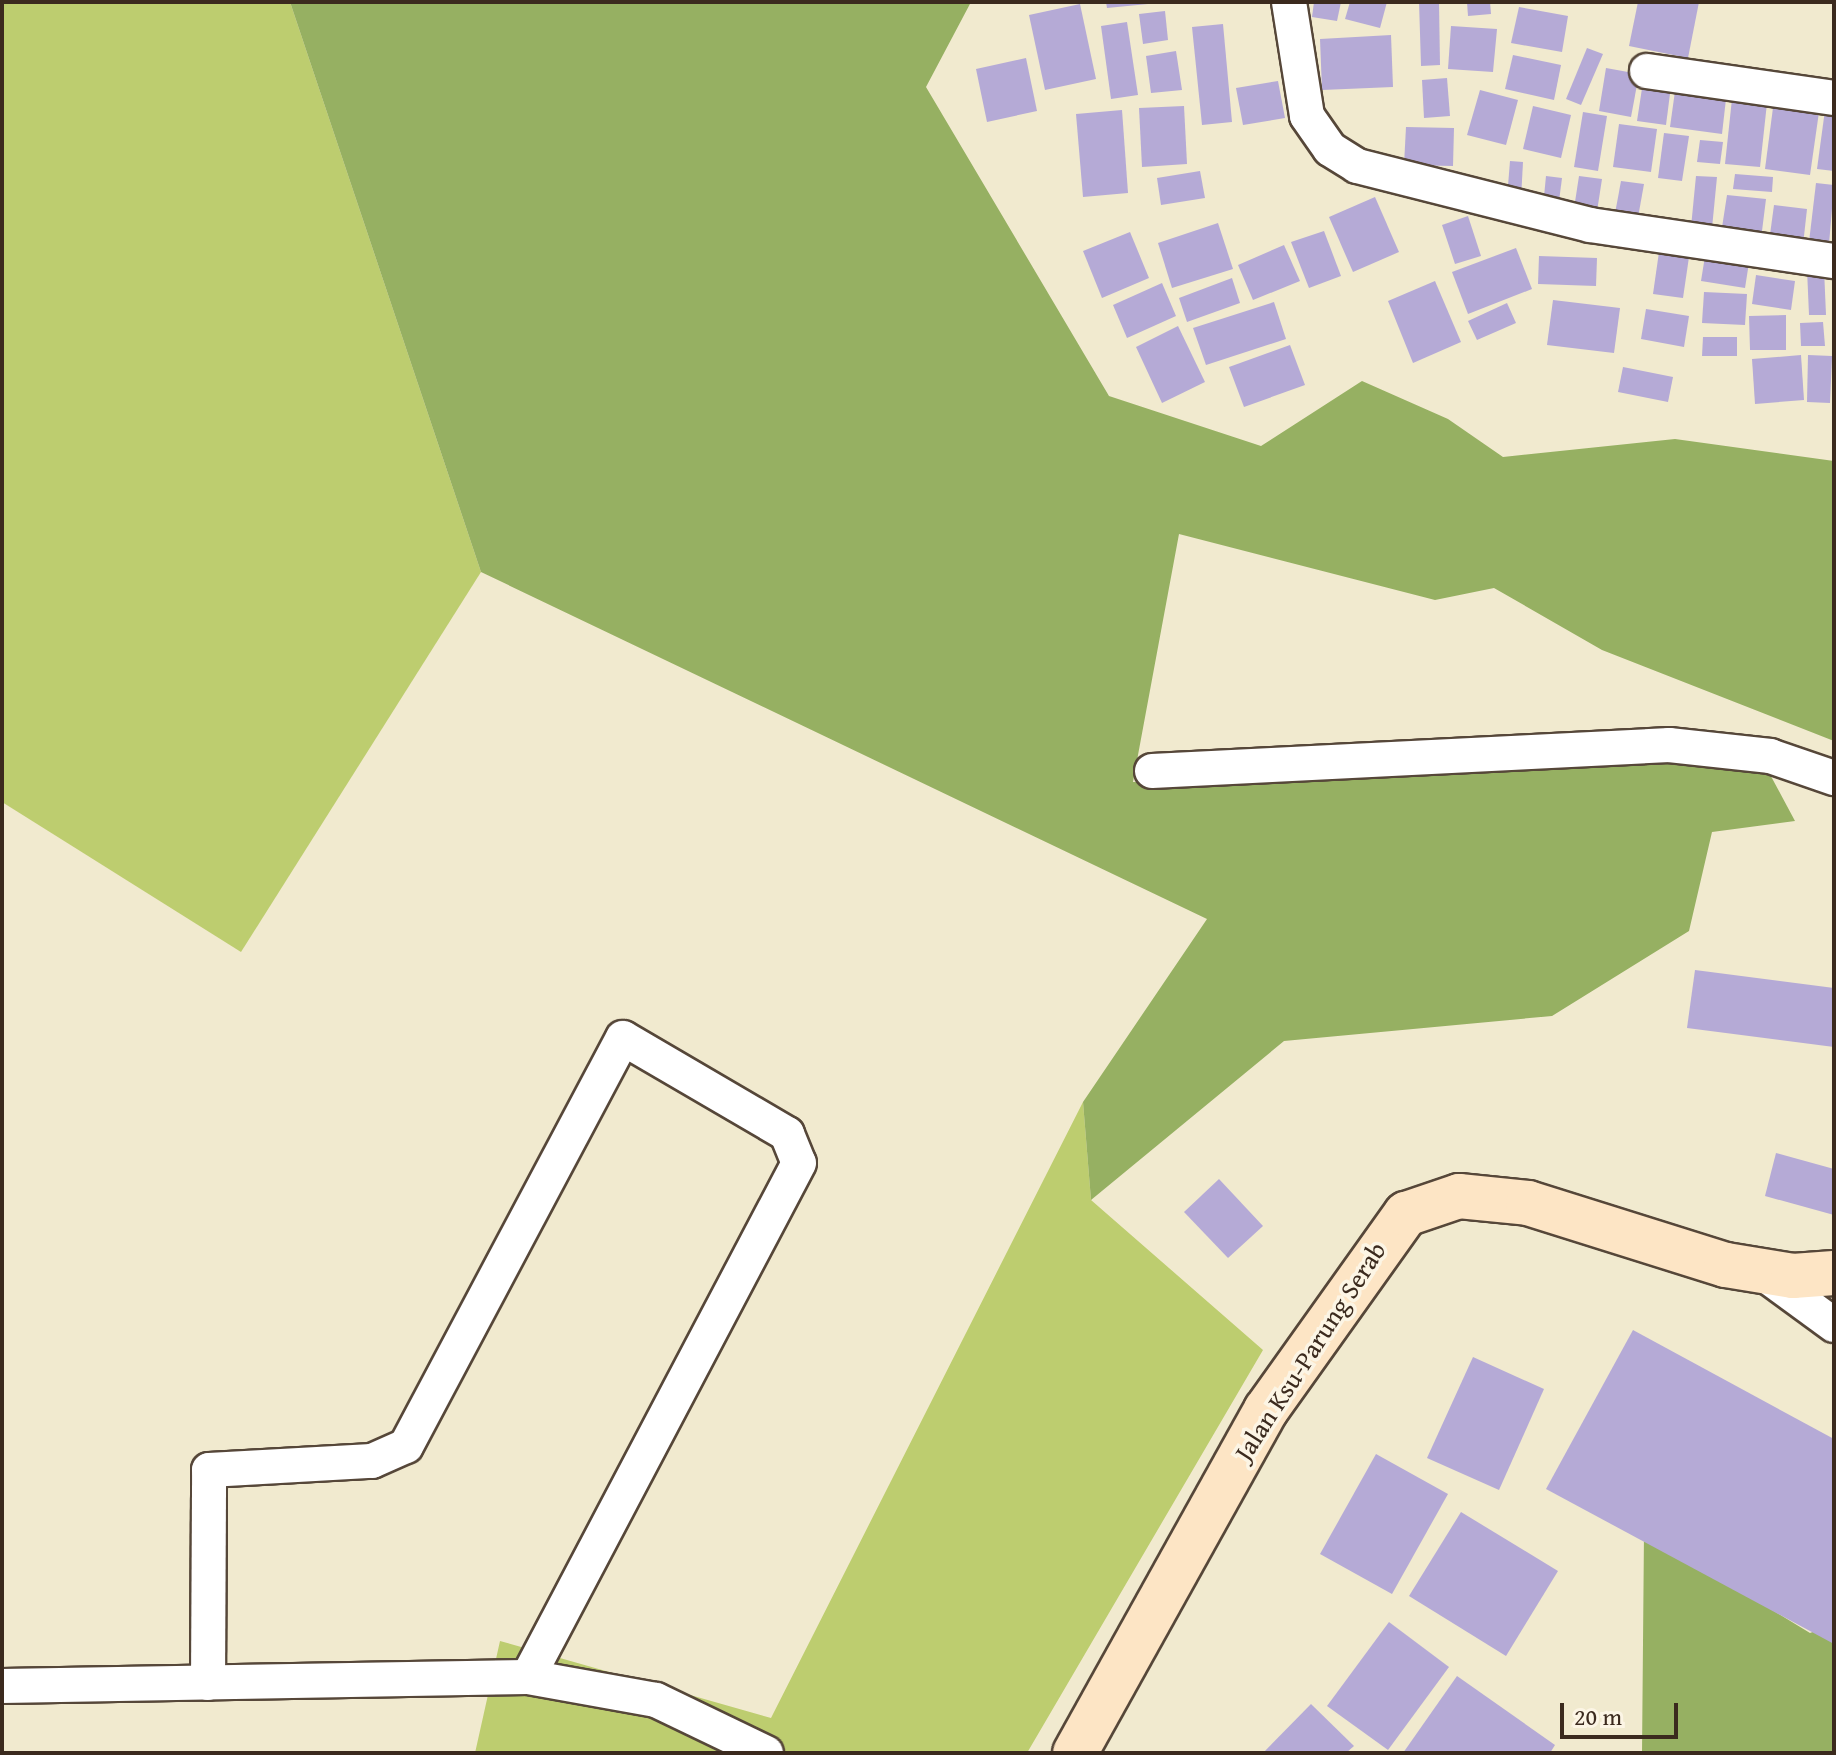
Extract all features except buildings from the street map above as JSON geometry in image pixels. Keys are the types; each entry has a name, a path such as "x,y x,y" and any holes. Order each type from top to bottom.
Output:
{"street":[{"path":"1289,2 1307,116 1330,149 1357,166 1590,225 1834,261"},
{"path":"1647,71 1834,98"},
{"path":"1152,771 1669,745 1770,756 1834,778"},
{"path":"208,1683 209,1470 372,1461 406,1446 623,1038 787,1134 799,1163 528,1677"},
{"name":"Jalan Ksu-Parung Serab","path":"1075,1753 1266,1410 1331,1310 1396,1221 1459,1196 1528,1203 1763,1273 1834,1273"},
{"path":"1763,1273 1834,1325"},
{"path":"2,1686 528,1677 656,1700 766,1753"}],"green space":[{"path":"2,2 290,2 481,572 241,952 2,802"},
{"path":"290,2 971,2 926,87 1109,396 1261,446 1362,381 1448,419 1503,457 1675,439 1834,461 1834,741 1602,650 1494,588 1435,600 1179,534 1133,782 1441,774 1658,757 1766,767 1795,821 1712,832 1689,931 1552,1016 1284,1041 1091,1200 1083,1102 1207,919 481,572"},
{"path":"1083,1102 1091,1200 1263,1350 1027,1753 475,1753 500,1641 771,1718"},
{"path":"1644,1532 1810,1633 1834,1624 1834,1753 1642,1753"}]}
